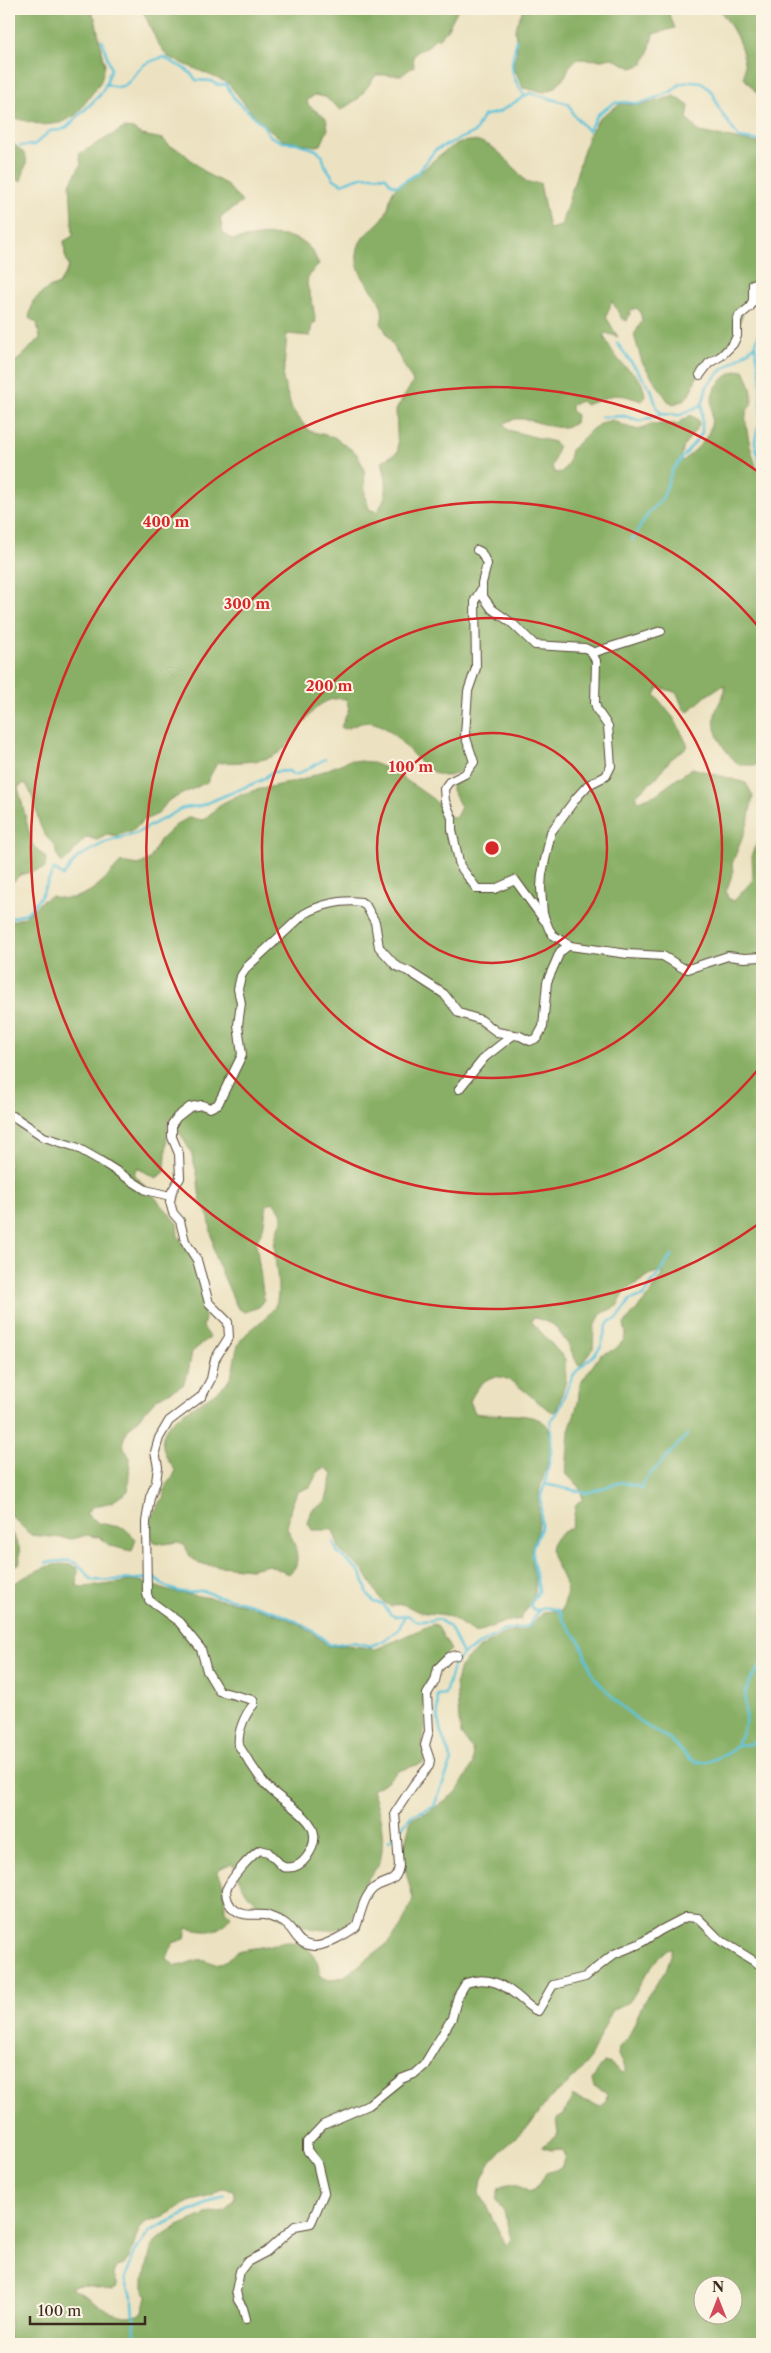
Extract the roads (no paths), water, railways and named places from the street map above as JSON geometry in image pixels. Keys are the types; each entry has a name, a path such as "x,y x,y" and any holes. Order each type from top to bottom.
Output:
{"street":[{"path":"700,375 709,363 721,356 733,344 737,336 739,316 750,307 753,300 753,284 762,282"},
{"path":"477,550 482,552 487,564 482,595 492,609 513,624 535,645 574,646 585,648 592,653 597,667 595,702 597,710 608,726 611,766 606,776 588,785 551,832 542,874 542,904 545,921"},
{"path":"482,587 475,600 476,668 468,690 464,735 474,762 465,774 449,782 444,789 445,801 452,818 452,830 460,866 477,889 495,889 515,880 553,935 569,946 628,954 663,956 688,969 728,956 744,958 762,957"},
{"path":"592,653 661,631"},
{"path":"458,1655 449,1657 438,1668 435,1680 428,1694 429,1731 426,1745 430,1760 429,1766 395,1813 399,1858 398,1875 375,1888 365,1899 356,1927 336,1937 328,1944 316,1946 304,1944 297,1939 288,1925 266,1915 245,1915 235,1911 230,1906 226,1890 230,1882 254,1854 260,1850 268,1852 283,1867 296,1867 305,1859 314,1840 311,1823 265,1784 239,1746 238,1739 241,1728 249,1709 254,1704 253,1700 219,1691 207,1671 201,1649 179,1622 149,1600 147,1594 146,1522 150,1498 156,1482 158,1467 155,1452 159,1438 169,1421 202,1396 212,1379 215,1359 229,1337 228,1322 209,1303 203,1289 197,1260 182,1236 180,1221 171,1208 170,1196 180,1178 180,1154 171,1131 172,1124 177,1117 190,1107 202,1105 210,1108 218,1104 240,1061 242,1049 238,1025 241,1003 238,989 241,976 254,960 312,909 331,904 360,902 375,922 379,946 388,960 444,994 459,1013 480,1020 498,1032 530,1041 540,1035 543,1027 547,982 560,952 569,946"},
{"path":"458,1089 485,1057 513,1035"},
{"path":"13,1116 44,1137 76,1147 146,1190 170,1196"},
{"path":"246,2319 236,2291 240,2271 247,2262 266,2252 295,2226 310,2223 324,2193 318,2163 307,2150 307,2142 323,2125 369,2105 424,2065 452,2018 458,1996 466,1983 476,1980 498,1983 529,2007 538,2011 553,1985 585,1977 614,1954 639,1944 660,1930 686,1917 698,1918 720,1940 762,1966"}],"waterway":[{"path":"102,40 111,69 106,84"},
{"path":"516,40 512,69 516,82 525,96"},
{"path":"20,146 34,145 50,131 61,130 67,127 100,95 106,84 114,86 125,85 145,64 164,57 185,69 196,80 211,81 218,85 226,84 234,98 263,125 270,136 282,142 297,143 316,150 322,155 325,165 334,179 342,184 358,178 374,176 386,177 391,184 397,186 419,172 435,150 475,132 483,116 499,112 530,93 569,104 573,114 588,131 598,114 614,103 639,104 671,92 680,84 692,81 701,82 713,93 719,109 739,138 762,141"},
{"path":"762,325 755,346 761,377 760,419 755,441 762,476"},
{"path":"617,343 651,389 657,408 662,414 680,415 702,405"},
{"path":"632,540 648,514 663,497 672,471 702,433 702,405 707,386 721,371 755,346"},
{"path":"601,417 624,416 640,421 662,414"},
{"path":"9,919 27,913 41,896 54,869 63,876 78,857 106,842 137,833 183,808 200,806 262,780 272,772 289,771 293,775 298,774 325,759"},
{"path":"540,1610 534,1610 530,1605 539,1591 532,1556 533,1546 541,1528 541,1495 551,1452 551,1420 556,1415 572,1378 601,1346 605,1330 610,1321 617,1319 630,1300 643,1296 672,1255"},
{"path":"545,1484 586,1493 622,1482 642,1488 642,1483 688,1434"},
{"path":"333,1542 338,1553 361,1573 368,1594 374,1602 383,1604 390,1614 396,1617 405,1616"},
{"path":"46,1563 74,1562 92,1580 154,1578 178,1592 203,1591 248,1603 277,1613 305,1626 330,1645 353,1642 370,1646 383,1641 398,1630 405,1616 408,1615 418,1621 438,1619 450,1627 463,1654"},
{"path":"399,1831 411,1816 434,1806 452,1761 440,1729 438,1695 445,1694 454,1664 463,1654 503,1631 529,1626 537,1612 544,1608 559,1611 563,1620 579,1640 594,1677 615,1700 640,1722 669,1739 690,1759 698,1762 710,1761 727,1754 738,1745 752,1744 758,1735 762,1736"},
{"path":"738,1745 737,1741 744,1728 747,1688 751,1679 762,1665"},
{"path":"389,1841 395,1835"},
{"path":"136,2344 133,2303 125,2279 135,2252 150,2231 225,2195"}]}
